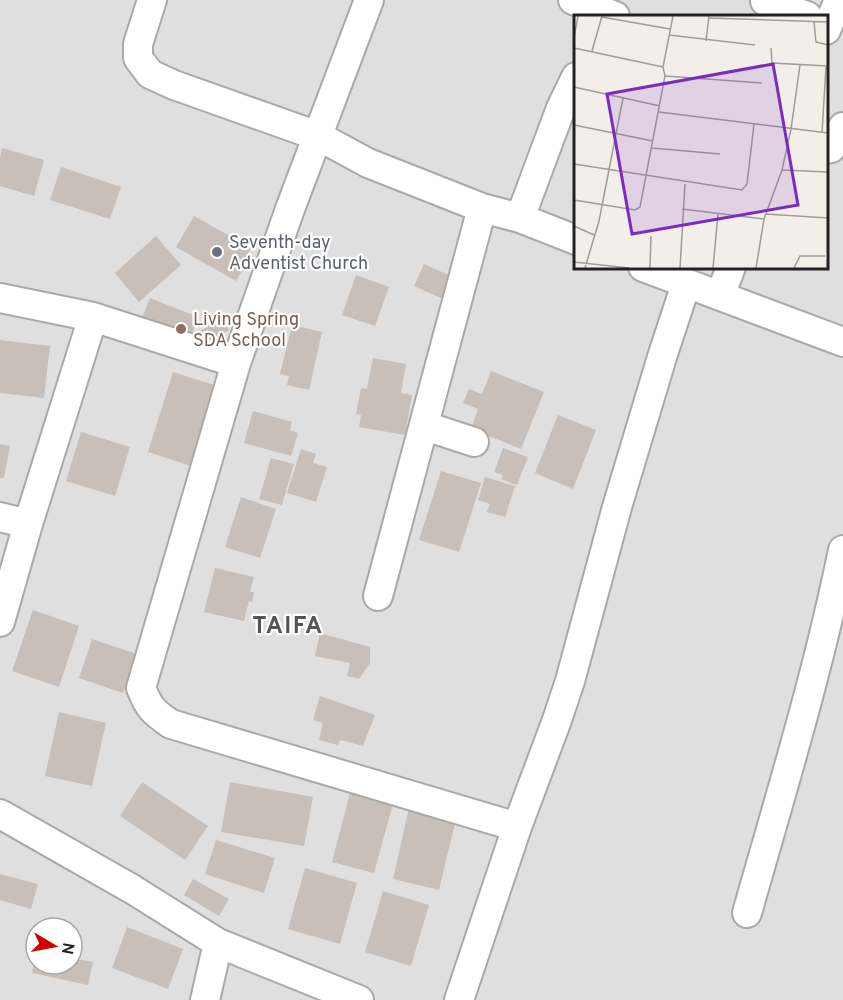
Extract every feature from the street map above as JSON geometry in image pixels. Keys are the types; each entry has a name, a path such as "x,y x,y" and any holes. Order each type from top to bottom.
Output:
{"street":[{"path":"152,0 138,44 138,58 150,74 318,136 368,163 482,208 520,218 574,239"},
{"path":"369,0 290,209 236,363 141,688 149,706 171,724 517,827"},
{"path":"573,0 609,11"},
{"path":"765,1 812,15"},
{"path":"520,218 561,108 574,81"},
{"path":"828,149 831,148 843,127"},
{"path":"378,596 482,208"},
{"path":"646,268 843,342"},
{"path":"720,296 731,268"},
{"path":"459,1000 517,827 570,681 617,507 686,284"},
{"path":"0,298 93,317 236,363"},
{"path":"0,622 28,524 93,317"},
{"path":"424,426 474,442"},
{"path":"0,517 28,524"},
{"path":"747,913 833,642 843,550"},
{"path":"0,814 132,890 218,943 359,1000"},
{"path":"205,1000 218,943"}],"shaded area":[{"path":"0,0 843,0 843,1000 0,1000"}],"building":[{"path":"2,148 44,160 34,196 0,186"},
{"path":"61,167 121,187 110,219 50,200"},
{"name":"Seventh-day Adventist Church","path":"194,216 251,248 247,255 250,257 236,281 176,247"},
{"path":"156,236 181,265 139,302 115,273"},
{"path":"424,264 453,277 443,299 414,286"},
{"path":"356,275 389,287 375,326 342,315"},
{"path":"150,298 198,317 189,342 140,323"},
{"path":"221,318 229,330 202,347 194,335"},
{"path":"292,325 322,332 309,390 287,385 289,376 280,374"},
{"path":"0,340 50,346 44,398 0,393"},
{"path":"373,358 406,364 401,393 412,395 405,435 359,427 361,415 356,414 361,388 367,389"},
{"path":"491,371 544,392 521,449 471,429 478,409 463,403 469,389 482,394"},
{"path":"173,372 217,386 191,466 148,452"},
{"path":"253,411 292,422 290,430 298,433 291,456 244,443"},
{"path":"558,415 596,430 573,489 535,473"},
{"path":"81,432 130,447 115,496 66,481"},
{"path":"0,444 10,446 4,478 0,478"},
{"path":"503,448 528,457 517,485 501,479 503,475 494,472"},
{"path":"301,449 316,454 313,463 327,467 316,502 287,493"},
{"path":"271,458 294,464 282,505 259,499"},
{"path":"441,471 481,483 459,552 419,540"},
{"path":"485,477 515,486 505,517 487,512 490,504 478,500"},
{"path":"241,497 276,509 260,558 225,547"},
{"path":"215,568 254,577 250,592 254,592 252,602 249,601 244,621 204,612"},
{"path":"33,610 79,626 59,687 12,671"},
{"path":"320,633 370,647 370,663 359,679 347,676 350,663 315,656"},
{"path":"92,639 137,654 123,693 79,678"},
{"path":"320,696 375,715 363,746 340,740 338,745 319,740 323,723 313,720"},
{"path":"59,712 106,723 92,786 45,776"},
{"path":"142,782 208,826 185,860 120,816"},
{"path":"230,782 313,797 304,846 221,832"},
{"path":"350,793 393,804 374,873 332,862"},
{"path":"409,808 456,819 439,890 393,879"},
{"path":"216,840 275,858 264,893 205,874"},
{"path":"305,868 357,883 340,944 288,929"},
{"path":"0,874 38,884 31,909 0,900"},
{"path":"193,879 229,899 219,916 184,895"},
{"path":"383,891 429,905 411,966 365,952"},
{"path":"127,927 183,949 168,989 112,968"},
{"path":"84,960 93,962 88,985 46,976 84,976"}],"place":[{"name":"Seventh-day Adventist Church","path":"217,252"},
{"name":"Living Spring SDA School","path":"181,329"}],"district":[{"name":"TAIFA","path":"288,625"}]}
